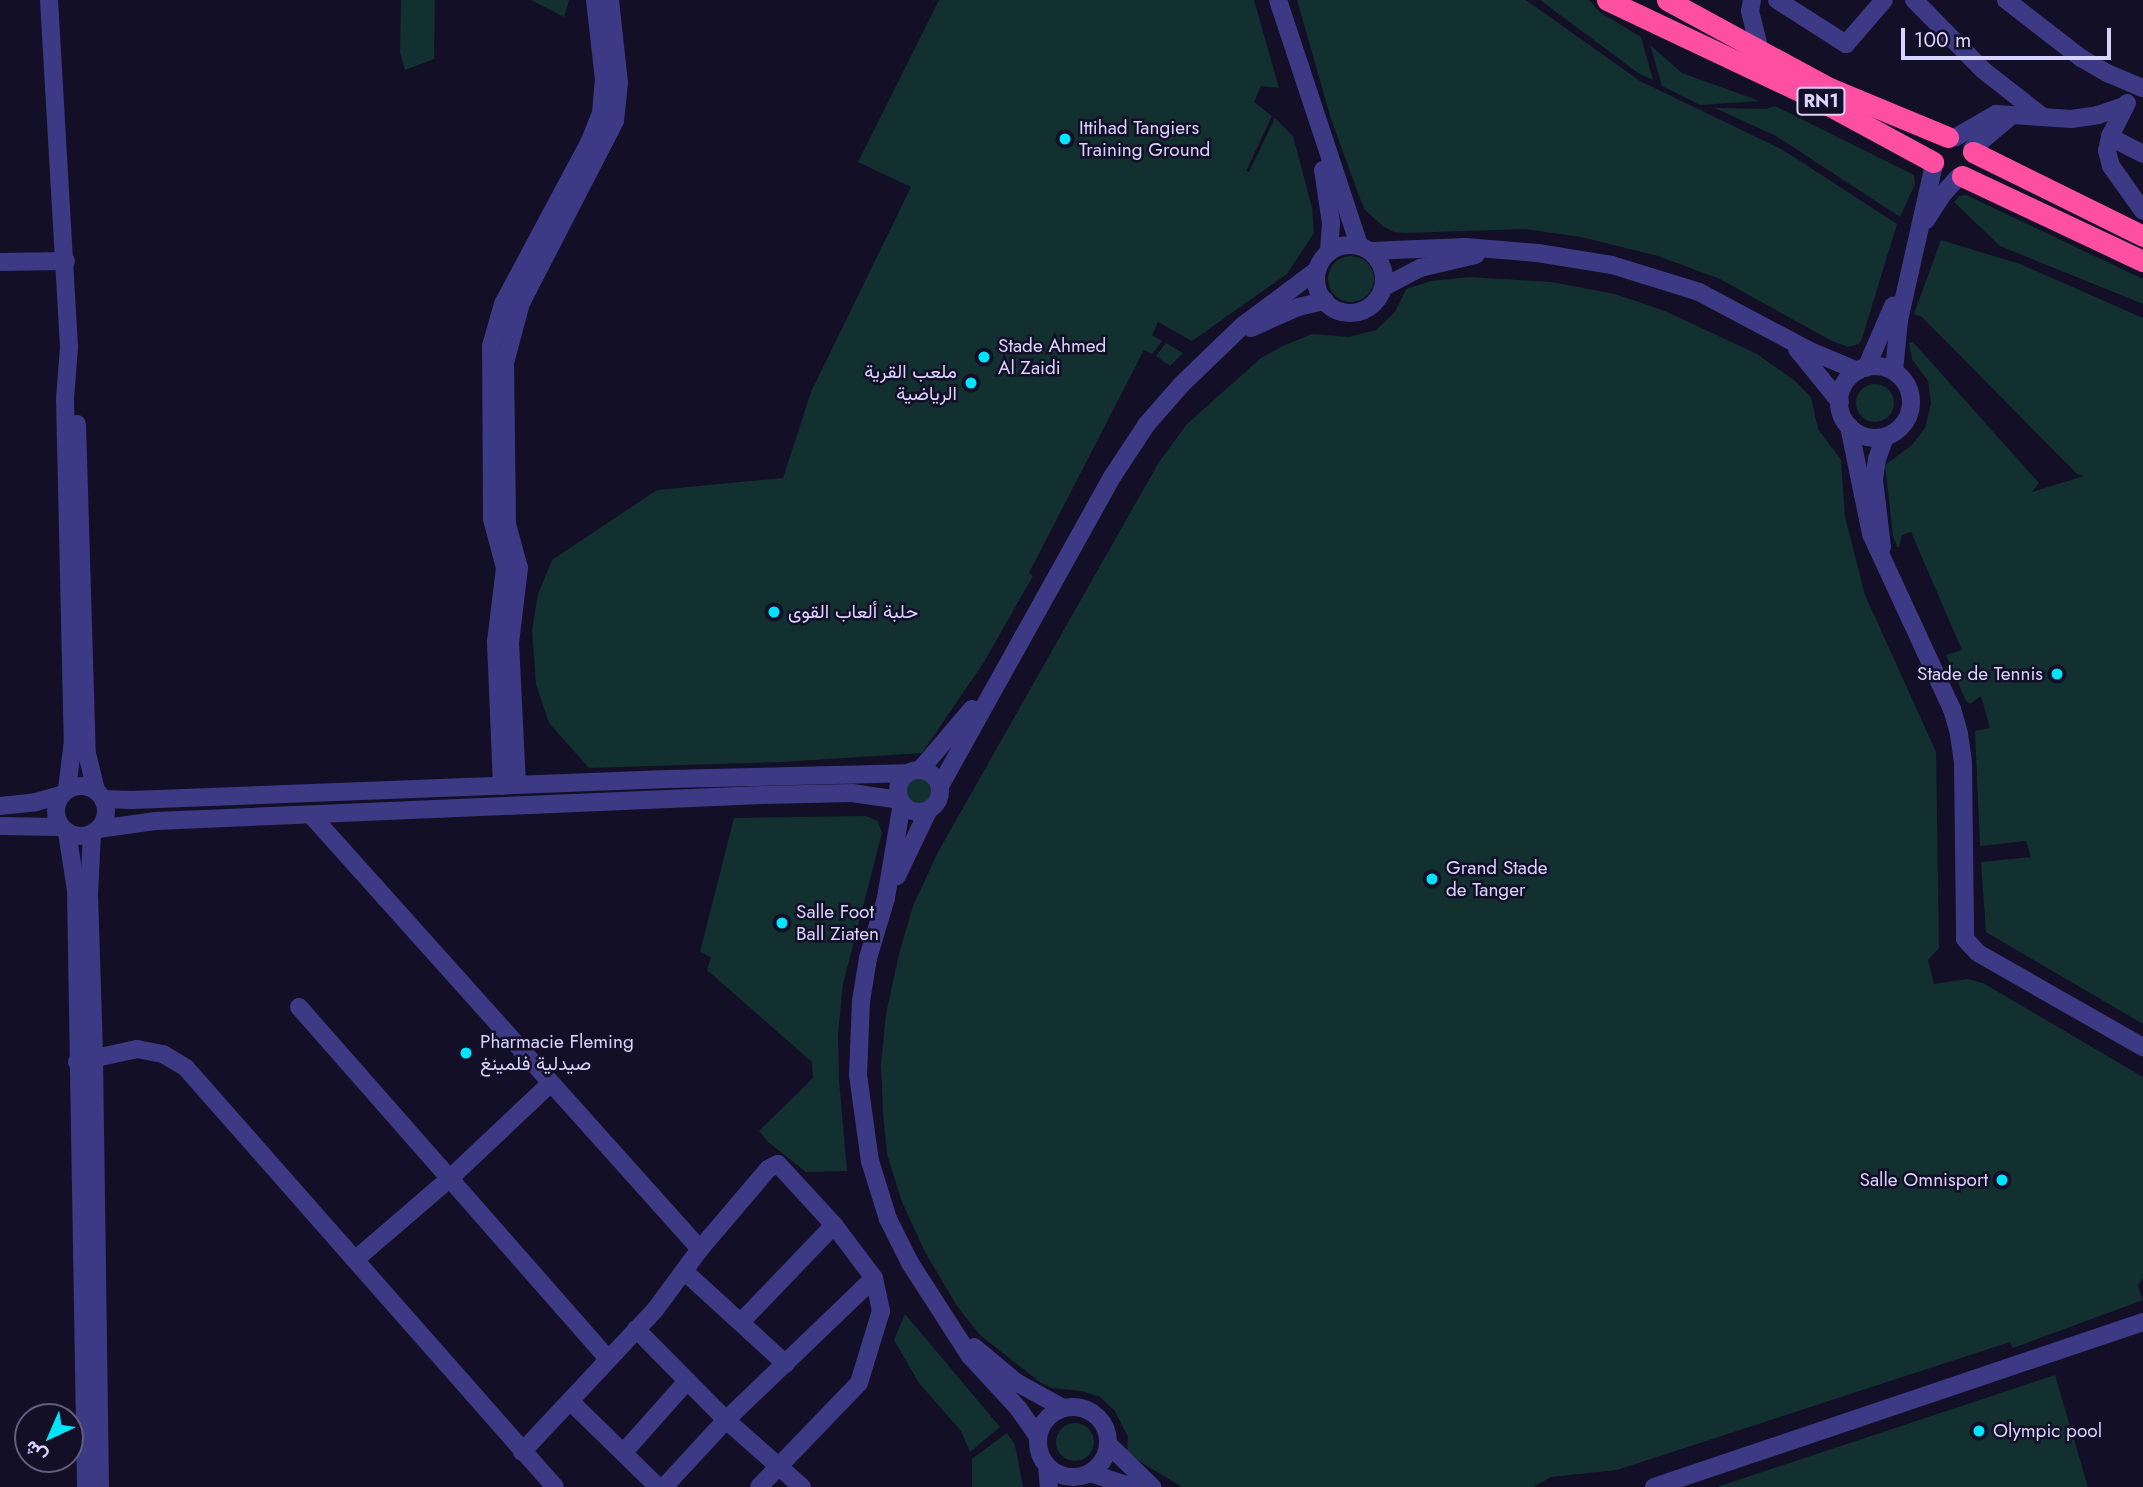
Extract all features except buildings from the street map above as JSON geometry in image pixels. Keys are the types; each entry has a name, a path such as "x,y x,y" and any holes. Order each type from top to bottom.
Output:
{"highway":[{"name":"RN1","path":"1607,0 1819,100 1933,164 1942,175 1960,177 2143,261"},
{"name":"RN1","path":"1673,1 1827,88 1962,144 2143,236"},
{"path":"1933,164 1934,149 1962,144 1970,169 1960,177"}],"street":[{"path":"49,0 69,347 65,399 73,741 64,792 56,814 64,830 76,890 85,1059 100,1487"},
{"path":"509,785 496,642 505,568 493,528 489,361 503,304 583,154 601,113 604,80 595,0"},
{"path":"509,785 510,643 520,574 507,524 505,363 511,332 521,303 615,121 619,83 610,0"},
{"path":"1278,0 1318,126 1326,140 1365,248 1383,267 1384,287 1375,303 1356,313 1335,309 1325,301 1317,286 1317,270"},
{"path":"1752,0 1750,11 1760,51"},
{"path":"1777,0 1846,44 1884,0"},
{"path":"1914,0 1983,70 2043,117"},
{"path":"2006,0 2081,58 2107,73 2142,87 2124,106 2110,137 2107,151 2111,166 2143,211"},
{"path":"1962,144 1988,116 2084,118 2124,106"},
{"path":"940,786 1112,477 1147,424 1181,385 1256,315 1317,270 1329,252 1331,223 1317,142 1318,126"},
{"path":"2110,137 2143,154"},
{"path":"1894,371 1894,350 1908,274 1922,229 1933,164"},
{"path":"1922,229 1942,195 1960,177"},
{"path":"1329,252 1343,245 1365,248 1437,247 1577,258 1640,272 1699,292 1788,339 1862,369 1880,367 1894,371 1907,384 1911,402 1907,420 1885,437 1874,473 1882,554"},
{"path":"1384,287 1420,268 1486,251"},
{"path":"0,262 66,261"},
{"path":"1908,274 1862,369 1846,381 1840,402 1842,415 1849,426 1867,523 1952,709 1959,734 1963,763 1965,939 1984,956 2143,1047"},
{"path":"1235,335 1298,307 1325,301"},
{"path":"1788,339 1820,374 1840,402"},
{"path":"69,347 75,373 87,754 105,818 95,831 89,894 85,1059 86,1487"},
{"path":"1849,426 1862,435 1885,437"},
{"path":"994,686 899,784 901,802 886,898 868,958 861,1001 858,1075 863,1127 888,1219 910,1263 970,1356 1018,1408 1038,1437"},
{"path":"0,806 36,802 82,785 100,795 132,800 913,772 935,776 940,786 940,798 928,811 886,898"},
{"path":"0,826 64,830 80,836 156,821 774,795 864,794 901,802 911,811 928,811"},
{"path":"311,815 699,1250"},
{"path":"299,1007 607,1358"},
{"path":"85,1059 137,1049 163,1055 186,1068 555,1487"},
{"path":"356,1259 449,1180 550,1084"},
{"path":"522,1452 636,1329 773,1164 787,1171 834,1225 874,1278 881,1311 859,1383 759,1487"},
{"path":"742,1321 834,1225"},
{"path":"684,1271 742,1321 786,1364"},
{"path":"664,1487 726,1420 874,1278"},
{"path":"1654,1487 2143,1322"},
{"path":"636,1329 726,1420 802,1487"},
{"path":"957,1335 1016,1382 1063,1408"},
{"path":"624,1452 687,1381"},
{"path":"570,1401 657,1487"},
{"path":"1049,1487 1047,1466 1039,1452 1038,1437 1046,1418 1063,1408 1074,1406 1095,1414 1107,1433 1105,1456 1084,1479"},
{"path":"1108,1444 1152,1487"},
{"path":"1047,1466 1063,1476 1132,1487"}],"green space":[{"path":"401,0 435,0 434,59 405,70 400,52"},
{"path":"531,0 569,0 564,17"},
{"path":"939,0 1254,0 1279,88 1261,86 1254,102 1272,116 1246,171 1249,172 1275,118 1293,136 1312,208 1314,233 1287,274 1192,341 1158,322 1152,335 1162,341 1152,354 1144,350 1029,573 1033,576 984,662 922,753 782,762 589,768 549,723 536,684 532,630 538,594 552,560 657,490 783,478 811,392 911,187 858,162"},
{"path":"1297,0 1526,0 1640,81 1783,150 1897,224 1859,344 1848,347 1830,340 1720,279 1658,256 1581,237 1525,229 1405,233 1384,227 1365,210 1361,201 1331,119"},
{"path":"1540,0 1589,0 1601,13 1641,37 1653,80 1638,73"},
{"path":"1650,45 1682,73 1760,101 1700,105 1662,86"},
{"path":"1775,106 1914,175 1915,184 1900,217 1776,136 1715,108 1766,109"},
{"path":"1966,195 2143,279 2143,304 2000,246 1954,202 1959,196"},
{"path":"1941,240 2020,264 2143,318 2143,1024 1986,932 1981,862 2031,857 2026,841 1980,846 1975,731 1990,728 1981,696 1970,704 1966,701 1946,655 1962,650 1911,532 1902,535 1899,547 1893,536 1885,465 1912,445 1925,428 1931,403 1928,381 1912,359 1909,343 1913,342 2039,483 2032,492 2084,476 2077,474 1922,317 1914,314"},
{"path":"1351,256 1367,263 1374,279 1367,295 1351,302 1335,295 1328,279 1335,263"},
{"name":"Grand Stade de Tanger","path":"1470,277 1552,282 1615,294 1665,311 1757,354 1794,380 1811,397 1818,429 1841,460 1845,517 1865,595 1936,752 1939,948 1928,960 1934,984 1968,979 1983,983 2143,1077 2143,1277 2138,1286 2143,1300 2013,1348 2010,1342 1617,1470 1551,1477 1533,1487 1182,1487 1132,1457 1127,1451 1128,1437 1115,1411 1100,1397 1082,1391 1052,1388 1041,1383 980,1335 957,1306 925,1252 902,1202 887,1154 883,1113 881,1064 886,1014 899,954 913,906 938,852 1159,462 1187,424 1261,358 1283,346 1312,334 1349,337 1376,330 1395,312 1406,289 1431,281"},
{"path":"1166,343 1183,353 1170,366 1156,356"},
{"path":"1875,384 1888,390 1894,403 1888,416 1875,422 1862,416 1856,403 1862,390"},
{"path":"919,775 930,780 935,791 930,802 919,807 908,802 903,791 908,780"},
{"name":"Salle Foot Ball Ziaten","path":"866,816 878,821 882,833 843,984 838,1034 847,1171 806,1172 768,1142 759,1131 813,1078 812,1062 707,970 711,957 700,952 734,818"},
{"path":"905,1314 1000,1427 970,1452 961,1431 919,1383 894,1340"},
{"name":"Olympic pool","path":"2055,1375 2088,1487 1717,1487"},
{"path":"1075,1423 1088,1429 1094,1442 1088,1455 1075,1461 1062,1455 1056,1442 1062,1429"},
{"path":"1007,1433 1015,1445 1023,1487 972,1487 972,1459"}],"place":[{"name":"Ittihad Tangiers Training Ground","path":"1065,139"},
{"name":"Stade Ahmed Al Zaidi","path":"984,357"},
{"name":"ملعب القرية الرياضية","path":"971,383"},
{"name":"حلبة ألعاب القوى","path":"774,612"},
{"name":"Stade de Tennis","path":"2057,674"},
{"name":"Grand Stade de Tanger","path":"1432,879"},
{"name":"Salle Foot Ball Ziaten","path":"782,923"},
{"name":"Pharmacie Fleming صيدلية فلمينغ","path":"466,1053"},
{"name":"Salle Omnisport","path":"2002,1180"},
{"name":"Olympic pool","path":"1979,1431"}]}
